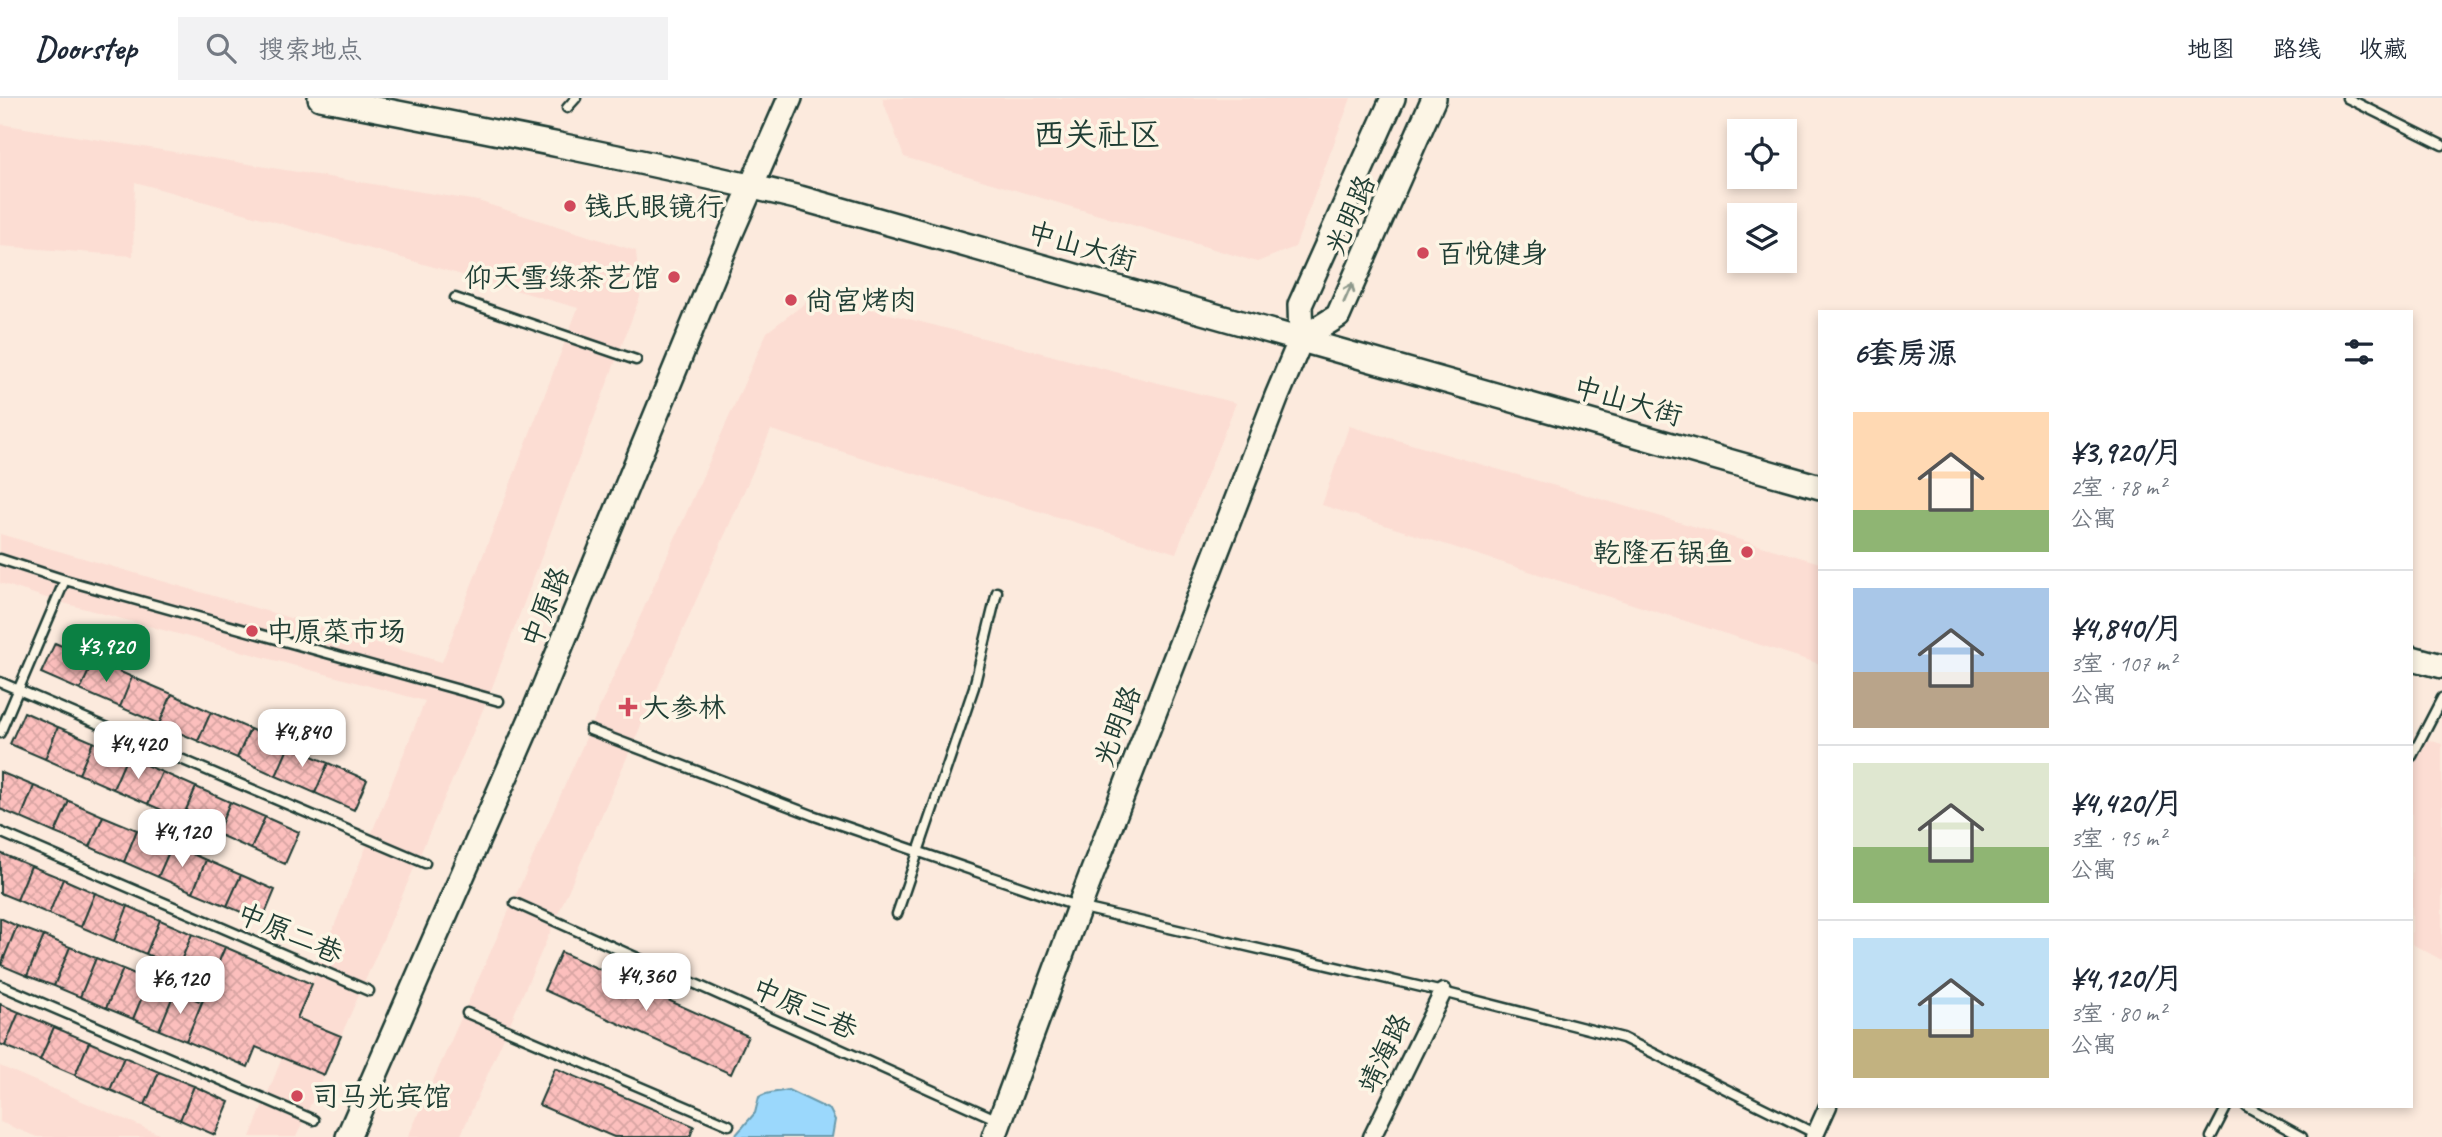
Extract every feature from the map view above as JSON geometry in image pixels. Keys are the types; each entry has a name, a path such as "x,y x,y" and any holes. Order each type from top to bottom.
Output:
{"main road":[{"name":"中山大街","path":"320,98 560,145 752,187 1301,339 1818,486"},
{"name":"中原路","path":"348,1137 533,714 790,98"},
{"name":"光明路","path":"997,1129 1079,907 1301,339 1300,305 1394,98"},
{"name":"光明路","path":"1301,339 1338,316 1434,98"},
{"path":"2413,658 2442,666"}],"street":[{"name":"靖海路","path":"1372,1137 1443,992"},
{"path":"1817,1136 1827,1108"}],"lane":[{"path":"568,108 576,98"},
{"path":"2347,98 2442,145"},
{"path":"455,298 636,360"},
{"path":"0,559 65,580 499,701"},
{"path":"0,733 65,580"},
{"path":"897,914 974,687 997,592"},
{"path":"0,682 425,863"},
{"path":"2413,754 2442,698"},
{"path":"590,730 812,815 1079,907 1443,992 1623,1038 1817,1136"},
{"name":"中原二巷","path":"0,832 369,992"},
{"name":"中原三巷","path":"515,903 997,1129"},
{"path":"0,985 314,1120"},
{"path":"467,1013 729,1125"},
{"path":"2211,1137 2226,1108"},
{"path":"2250,1108 2302,1137"}],"shaded area":[{"path":"882,98 1351,98 1295,247 1257,262 904,157"},
{"path":"0,124 478,201 636,251 640,297 488,698 341,1036 297,1018 425,701 56,601 0,583 0,534 442,662 578,308 135,182 133,256 0,246"},
{"path":"816,295 1236,403 1176,553 771,430 460,1137 408,1137 767,332"},
{"path":"1349,426 1818,562 1818,663 1322,505"},
{"path":"2413,735 2442,744 2442,960 2413,945"},
{"path":"282,1058 324,1075 296,1137 250,1137"},
{"path":"0,1066 166,1137 37,1137 0,1122"}],"water":[{"path":"788,1090 830,1110 835,1120 832,1137 734,1137 755,1113 759,1097"}],"building":[{"path":"55,643 94,660 80,690 41,673"},
{"path":"94,660 132,677 120,707 80,690"},
{"path":"132,677 172,694 159,724 120,707"},
{"path":"172,694 211,712 198,741 159,724"},
{"path":"24,712 58,727 45,759 10,744"},
{"path":"211,712 250,729 237,758 198,741"},
{"path":"58,727 93,742 79,774 45,759"},
{"path":"250,729 289,746 276,776 237,758"},
{"path":"93,742 127,757 113,789 79,774"},
{"path":"289,746 328,763 315,793 276,776"},
{"path":"127,757 162,772 148,804 113,789"},
{"path":"328,763 367,780 354,810 315,793"},
{"path":"0,772 34,786 21,818 0,809"},
{"path":"162,772 196,787 182,819 148,804"},
{"path":"34,786 69,801 55,833 21,818"},
{"path":"196,787 230,802 217,834 182,819"},
{"path":"69,801 103,816 90,847 55,833"},
{"path":"230,802 265,817 251,849 217,834"},
{"path":"103,816 137,830 124,862 90,847"},
{"path":"265,817 299,832 285,864 251,849"},
{"path":"137,830 172,845 158,877 124,862"},
{"path":"172,845 206,860 193,892 158,877"},
{"path":"0,853 31,866 17,900 0,893"},
{"path":"206,860 241,875 227,906 193,892"},
{"path":"31,866 63,879 49,914 17,900"},
{"path":"241,875 275,890 262,921 227,906"},
{"path":"63,879 95,893 81,927 49,914"},
{"path":"95,893 128,906 114,941 81,927"},
{"path":"128,906 160,920 146,954 114,941"},
{"path":"0,918 17,926 1,965 0,965"},
{"path":"160,920 192,934 178,968 146,954"},
{"path":"17,926 44,936 27,976 1,965"},
{"path":"192,934 225,947 211,981 178,968"},
{"path":"44,936 70,947 54,986 27,976"},
{"path":"70,947 96,958 80,997 54,986"},
{"path":"225,947 312,984 297,1018 341,1036 324,1075 256,1047 248,1067 186,1041"},
{"path":"561,952 748,1036 731,1074 544,990"},
{"path":"96,958 123,969 106,1008 80,997"},
{"path":"123,969 149,980 133,1019 106,1008"},
{"path":"149,980 175,991 159,1030 133,1019"},
{"path":"175,991 202,1002 186,1041 159,1030"},
{"path":"0,1004 19,1012 5,1046 0,1044"},
{"path":"19,1012 54,1027 40,1060 5,1046"},
{"path":"54,1027 89,1042 75,1075 40,1060"},
{"path":"89,1042 124,1057 110,1090 75,1075"},
{"path":"124,1057 159,1072 145,1105 110,1090"},
{"path":"555,1068 694,1126 690,1137 614,1137 539,1105"},
{"path":"159,1072 194,1086 180,1120 145,1105"},
{"path":"194,1086 229,1102 215,1135 180,1120"}],"place":[{"name":"钱氏眼镜行","path":"570,206"},
{"name":"百悦健身","path":"1423,253"},
{"name":"仰天雪绿茶艺馆","path":"674,277"},
{"name":"尚宫烤肉","path":"791,300"},
{"name":"乾隆石锅鱼","path":"1747,552"},
{"name":"中原菜市场","path":"252,631"},
{"name":"大参林","path":"628,707"},
{"name":"司马光宾馆","path":"297,1096"}],"district":[{"name":"西关社区","path":"1097,134"}]}
